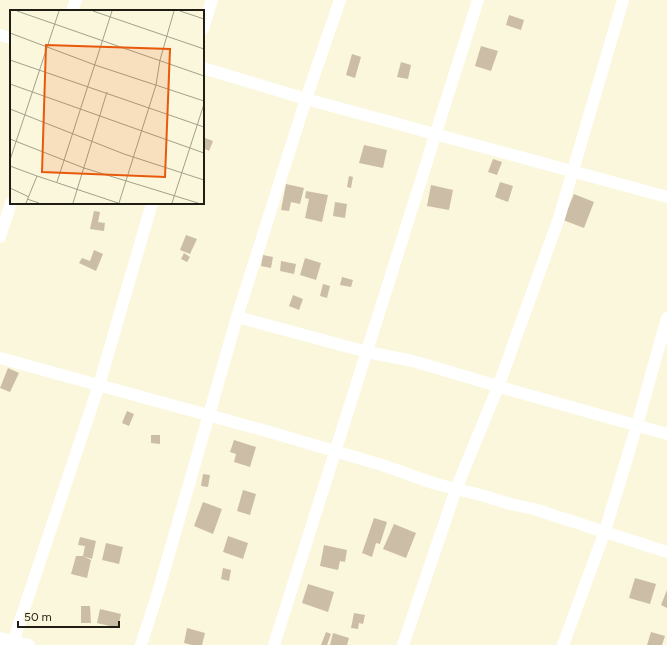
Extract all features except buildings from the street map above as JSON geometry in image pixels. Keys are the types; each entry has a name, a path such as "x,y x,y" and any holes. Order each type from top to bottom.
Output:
{"street":[{"path":"72,10 76,0"},
{"path":"204,26 212,0"},
{"path":"141,645 210,415 237,317 306,99 340,0"},
{"path":"274,645 478,0"},
{"path":"403,645 456,489 498,387 559,218 624,0"},
{"path":"0,35 10,38"},
{"path":"204,68 306,99 667,197"},
{"path":"0,237 11,204"},
{"path":"13,643 99,385 152,204"},
{"path":"237,317 367,352 413,362 667,434"},
{"path":"563,645 605,531 667,318"},
{"path":"0,358 210,415 335,451 382,465 436,484 534,509 667,552"},
{"path":"0,638 13,643 29,645"}]}
